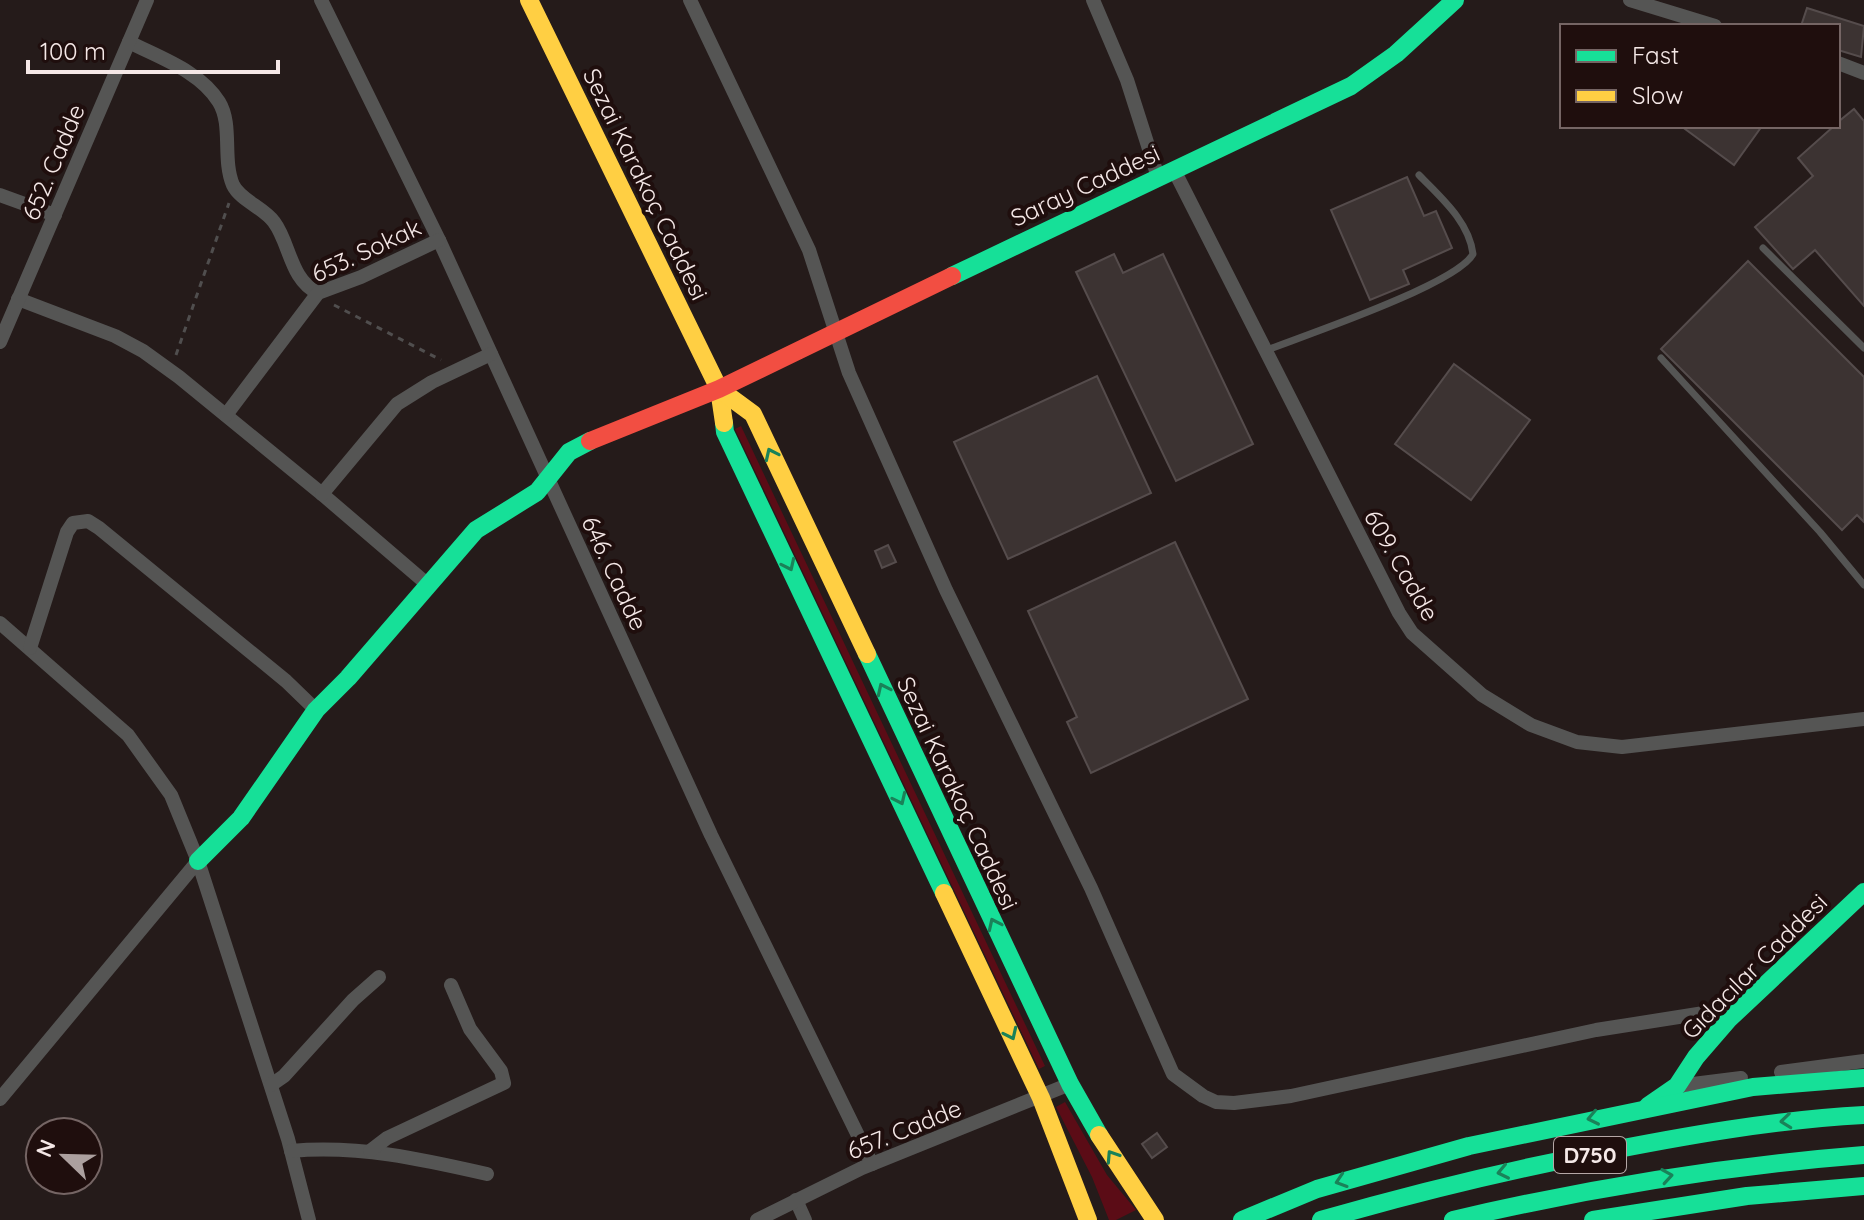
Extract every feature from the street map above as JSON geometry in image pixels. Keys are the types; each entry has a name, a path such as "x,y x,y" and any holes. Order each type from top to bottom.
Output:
{"main road":[{"name":"Sezai Karakoç Caddesi","path":"529,0 719,389 725,432 1041,1098 1088,1220"},
{"name":"Saray Caddesi","path":"198,861 241,818 316,710 348,678 427,584 490,517 537,492 575,447 719,389 1351,86 1396,54 1455,0"},
{"name":"Sezai Karakoç Caddesi","path":"719,389 753,414 1070,1084 1099,1135 1146,1201 1155,1220"},
{"name":"Gıdacılar Caddesi","path":"1645,1108 1677,1086 1696,1057 1728,1020 1864,892"},
{"path":"1242,1220 1317,1189 1469,1146 1753,1087 1864,1078"},
{"name":"D750","path":"1321,1220 1462,1181 1587,1155 1760,1124 1864,1115"},
{"name":"D750","path":"1453,1220 1529,1201 1702,1170 1864,1155"},
{"path":"1593,1220 1747,1196 1864,1186"}],"street":[{"name":"652. Cadde","path":"0,342 5,315 18,299 147,0"},
{"name":"646. Cadde","path":"321,0 439,240 711,835 872,1164"},
{"path":"690,0 809,250 849,373 946,590 1091,888 1173,1074 1216,1102 1234,1103 1291,1096 1596,1030 1704,1013 1728,1020"},
{"name":"609. Cadde","path":"1093,0 1166,173 1267,350 1382,582 1412,633 1482,695 1507,712 1531,725 1577,742 1622,747 1864,719"},
{"path":"1630,0 1708,24"},
{"path":"129,42 193,75 220,103 226,119 226,155 234,189 274,222 297,272 310,289 318,293"},
{"path":"1840,64 1864,73"},
{"path":"0,195 55,215"},
{"name":"653. Sokak","path":"226,415 318,293 361,277 439,240"},
{"path":"18,299 115,336 143,351 226,415 427,584"},
{"path":"322,494 397,404 491,354"},
{"path":"30,648 67,532 73,523 88,521 286,681 316,710"},
{"path":"0,623 128,735 171,795 198,861 271,1085 309,1220"},
{"path":"0,1099 198,861"},
{"path":"271,1085 284,1076 353,1000 379,977"},
{"path":"370,1151 387,1138 504,1083 501,1071 470,1029 451,985"},
{"path":"1677,1086 1864,1061"},
{"name":"657. Cadde","path":"757,1220 872,1164 1070,1084"},
{"path":"291,1151 325,1148 370,1151 487,1174"},
{"path":"796,1200 805,1220"}],"lane":[{"path":"1267,350 1418,290 1469,262 1473,254 1467,232 1454,212 1419,175"},
{"path":"1763,248 1864,348"},
{"path":"1661,358 1820,532 1864,585"}],"path":[{"path":"170,370 234,189"},
{"path":"318,293 337,307 459,369"}],"shaded area":[{"path":"741,426 1045,1066 1039,1069 735,429"},
{"path":"1065,1102 1107,1175 1136,1210 1116,1220 1109,1220 1092,1177 1056,1107"}],"building":[{"path":"1807,8 1864,26 1861,57 1840,51 1840,24 1802,24"},
{"path":"1854,109 1864,121 1864,306 1815,250 1793,269 1755,227 1813,176 1798,158 1832,128 1840,128 1840,120"},
{"path":"1684,128 1761,128 1734,165"},
{"path":"1407,177 1424,216 1436,211 1452,248 1403,270 1409,284 1370,300 1331,210"},
{"path":"1114,254 1123,273 1163,254 1253,444 1176,481 1076,272"},
{"path":"1748,261 1864,377 1864,522 1857,515 1842,530 1661,349"},
{"path":"1454,364 1530,420 1471,500 1395,444"},
{"path":"1097,376 1151,493 1008,559 954,442"},
{"path":"1175,542 1248,699 1091,773 1067,722 1077,717 1028,611"},
{"path":"888,545 896,562 882,568 875,551"},
{"path":"1157,1133 1167,1147 1152,1158 1142,1144"}],"traffic: fast":[{"path":"952,276 1351,86 1396,54 1455,0"},
{"path":"724,423 725,432 944,893"},
{"path":"198,861 241,818 316,710 348,678 476,530 537,492 569,452 590,441"},
{"path":"867,654 1070,1084 1099,1135"},
{"path":"1648,1106 1677,1086 1696,1057 1728,1020 1864,892"},
{"path":"1242,1220 1317,1189 1469,1146 1753,1087 1864,1078"},
{"path":"1321,1220 1456,1184 1627,1147 1762,1125 1864,1115"},
{"path":"1453,1220 1657,1180 1760,1165 1864,1155"},
{"path":"1593,1220 1747,1196 1864,1186"}],"traffic: slow":[{"path":"529,0 719,389 724,423"},
{"path":"719,389 753,414 867,654"},
{"path":"944,893 1041,1098 1088,1220"},
{"path":"1099,1135 1155,1220"}],"traffic: jam":[{"path":"590,441 719,389 952,276"}]}
